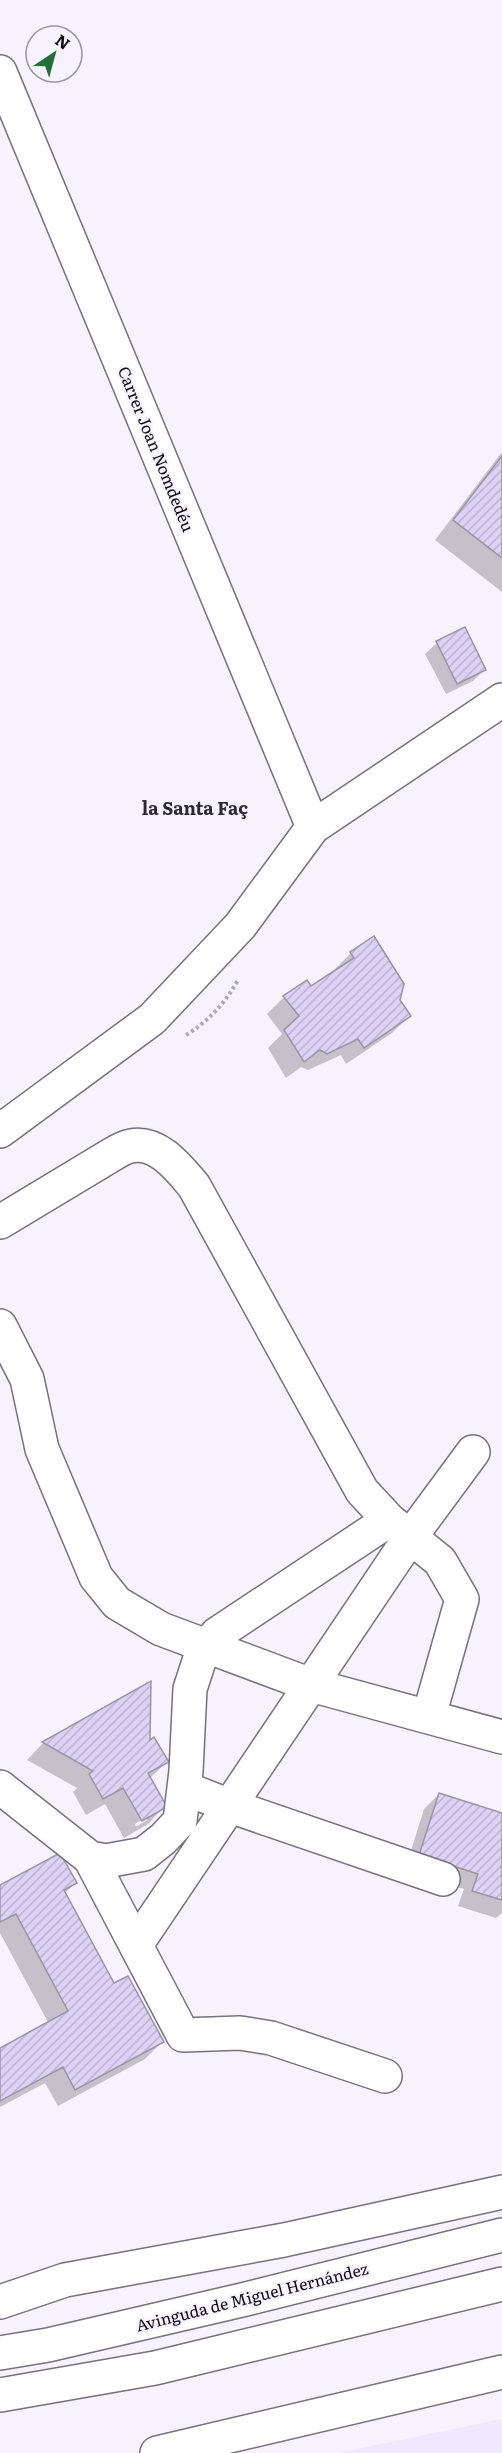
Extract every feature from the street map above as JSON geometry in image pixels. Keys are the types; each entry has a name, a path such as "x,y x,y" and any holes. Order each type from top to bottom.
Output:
{"street":[{"name":"Carrer Joan Nomdedéu","path":"0,72 313,827"},
{"path":"0,1131 152,1019 240,926 313,827 502,700"},
{"path":"0,1222 112,1154 132,1145 148,1146 173,1160 194,1186 362,1491 400,1528 440,1561 462,1599 429,1716"},
{"path":"0,1326 27,1378 42,1449 96,1577 117,1603 140,1618 207,1646 311,1684 502,1737"},
{"path":"136,1945 311,1684 400,1528 473,1452"},
{"path":"90,1858 106,1861 144,1854 164,1839 180,1821 190,1689 202,1652 217,1634 400,1528"},
{"path":"0,1787 90,1858 183,2035 240,2033 271,2038 385,2076"},
{"path":"184,1788 443,1879"},
{"path":"0,2302 65,2280 284,2240 502,2192"},
{"name":"Avinguda de Miguel Hernández","path":"0,2353 48,2345 219,2305 502,2235"},
{"path":"0,2395 155,2368 502,2284"},
{"path":"157,2453 502,2372"}],"shaded area":[{"path":"502,2419 502,2453 338,2453"}],"building":[{"path":"502,456 502,558 453,520"},
{"path":"465,627 486,670 457,684 436,641"},
{"path":"374,936 404,984 400,1000 411,1016 364,1048 358,1039 327,1054 320,1050 304,1062 284,1030 299,1016 283,996 307,980 311,986 354,958 350,952"},
{"path":"151,1681 150,1740 154,1737 169,1762 148,1773 167,1807 142,1821 123,1788 103,1799 89,1774 93,1771 42,1742"},
{"path":"439,1793 502,1813 502,1900 472,1891 478,1874 419,1855"},
{"path":"60,1853 77,1883 64,1890 114,1983 128,1976 164,2042 75,2090 63,2067 0,2101 0,2048 68,2011 16,1914 0,1922 0,1885"}],"district":[{"name":"la Santa Faç","path":"195,809"}]}
